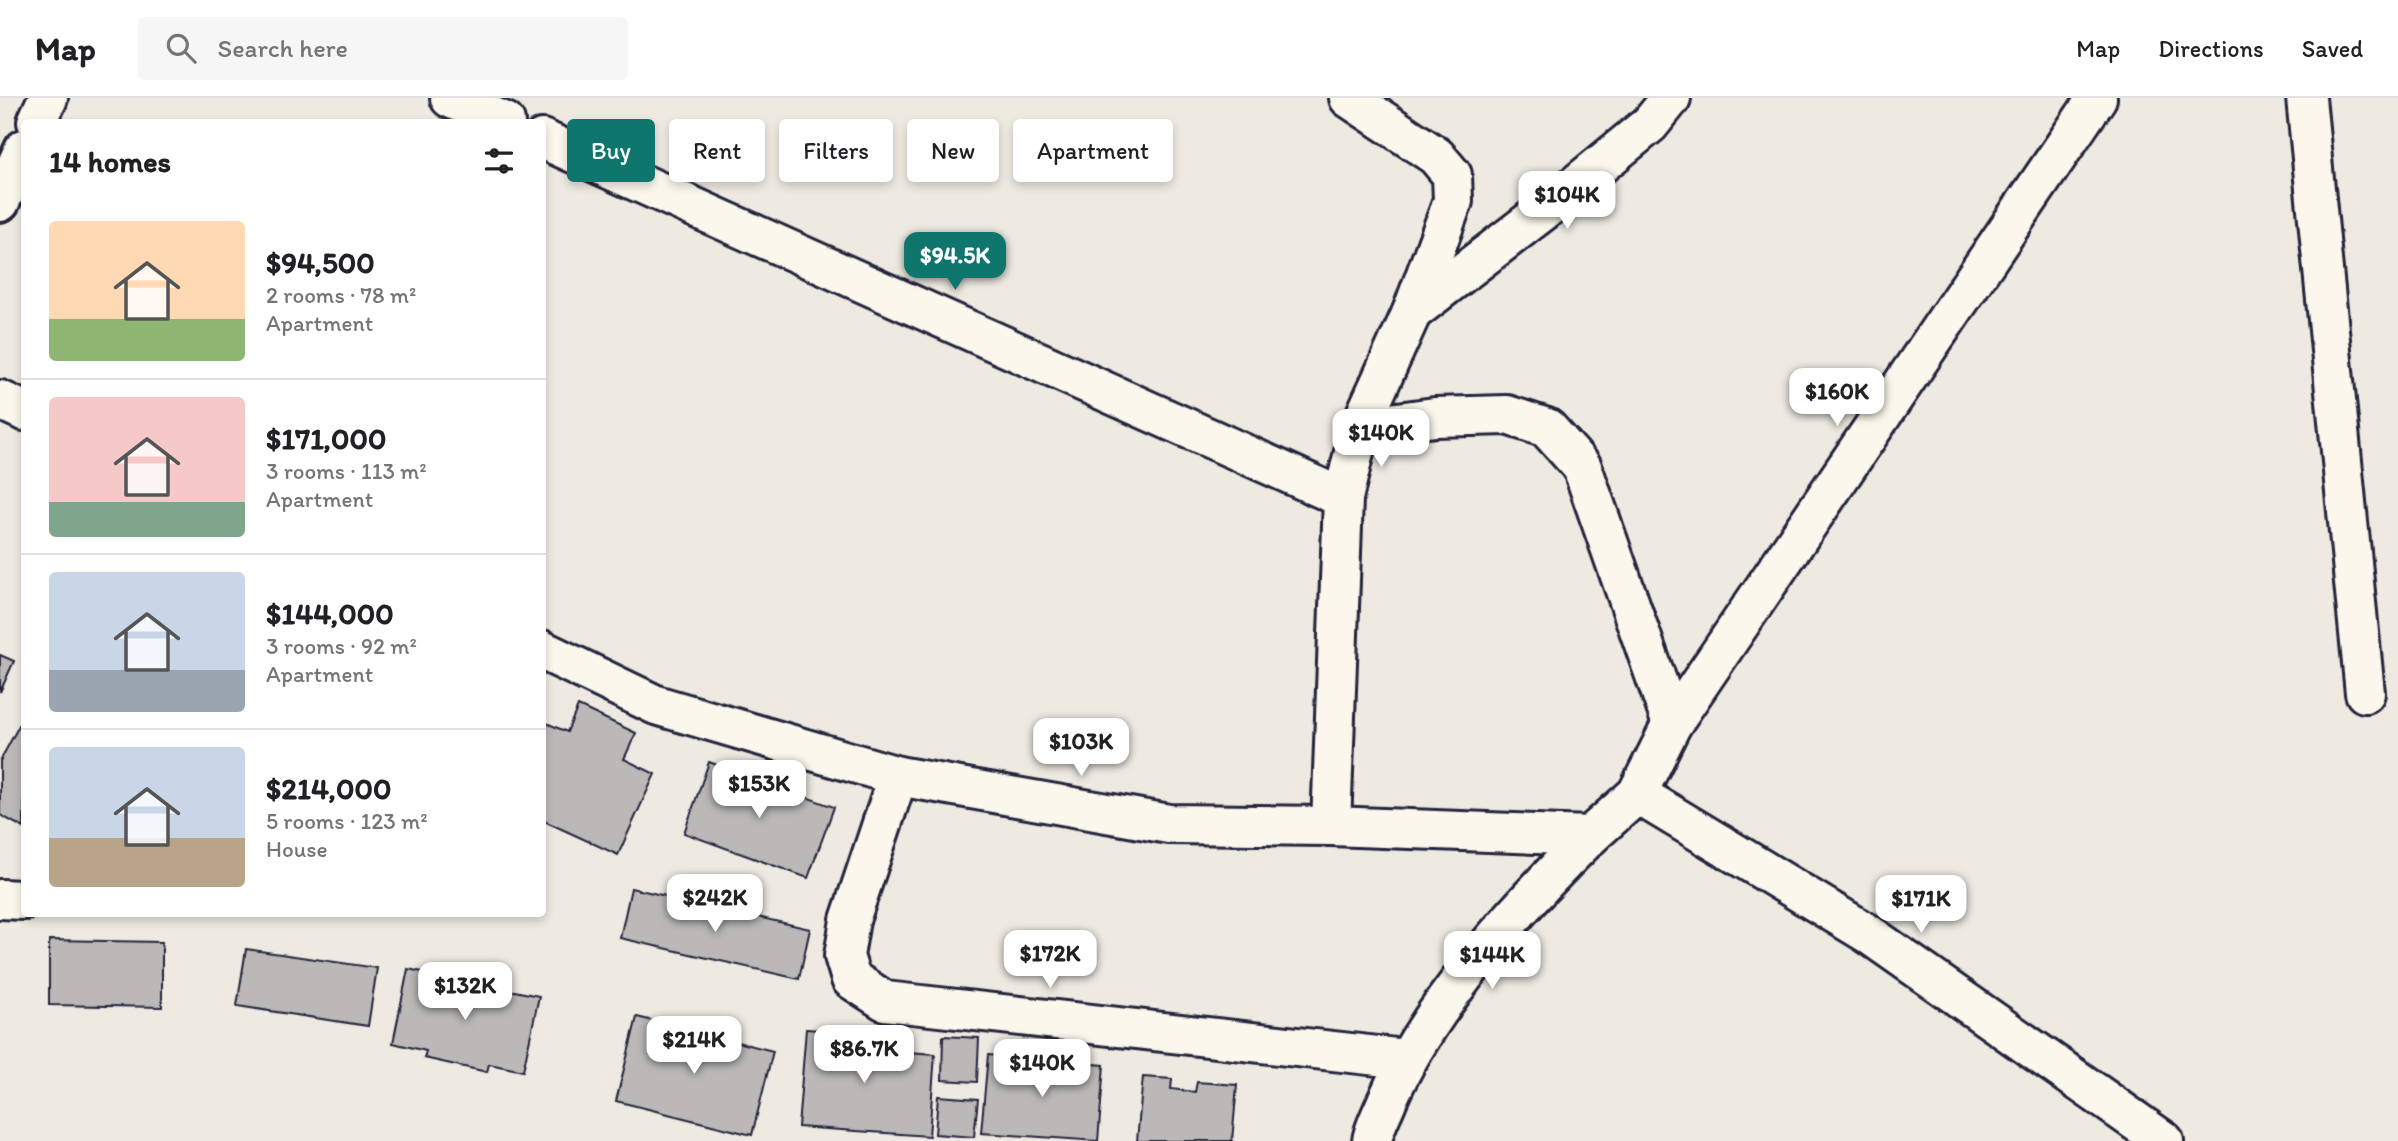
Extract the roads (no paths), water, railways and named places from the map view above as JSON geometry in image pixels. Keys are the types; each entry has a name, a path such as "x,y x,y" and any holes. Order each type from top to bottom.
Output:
{"street":[{"path":"38,119 48,98"},
{"path":"450,98 498,119"},
{"path":"1331,826 1343,498 1360,427 1412,312 1453,201 1452,175 1436,156 1349,98"},
{"path":"1412,312 1555,202 1650,124 1671,98"},
{"path":"1372,1141 1405,1059 1456,989 1537,888 1637,794 1672,724 2097,98"},
{"path":"2306,98 2365,693"},
{"path":"546,141 1343,498"},
{"path":"0,202 21,156"},
{"path":"0,400 21,410"},
{"path":"1360,427 1435,417 1507,415 1547,428 1582,467 1672,724"},
{"path":"546,652 656,705 898,776 1169,824 1331,826 1590,836"},
{"path":"898,776 850,920 844,956 851,979 885,1001 1405,1059"},
{"path":"1637,794 1867,933 2164,1141"},
{"path":"0,899 21,901"}]}
